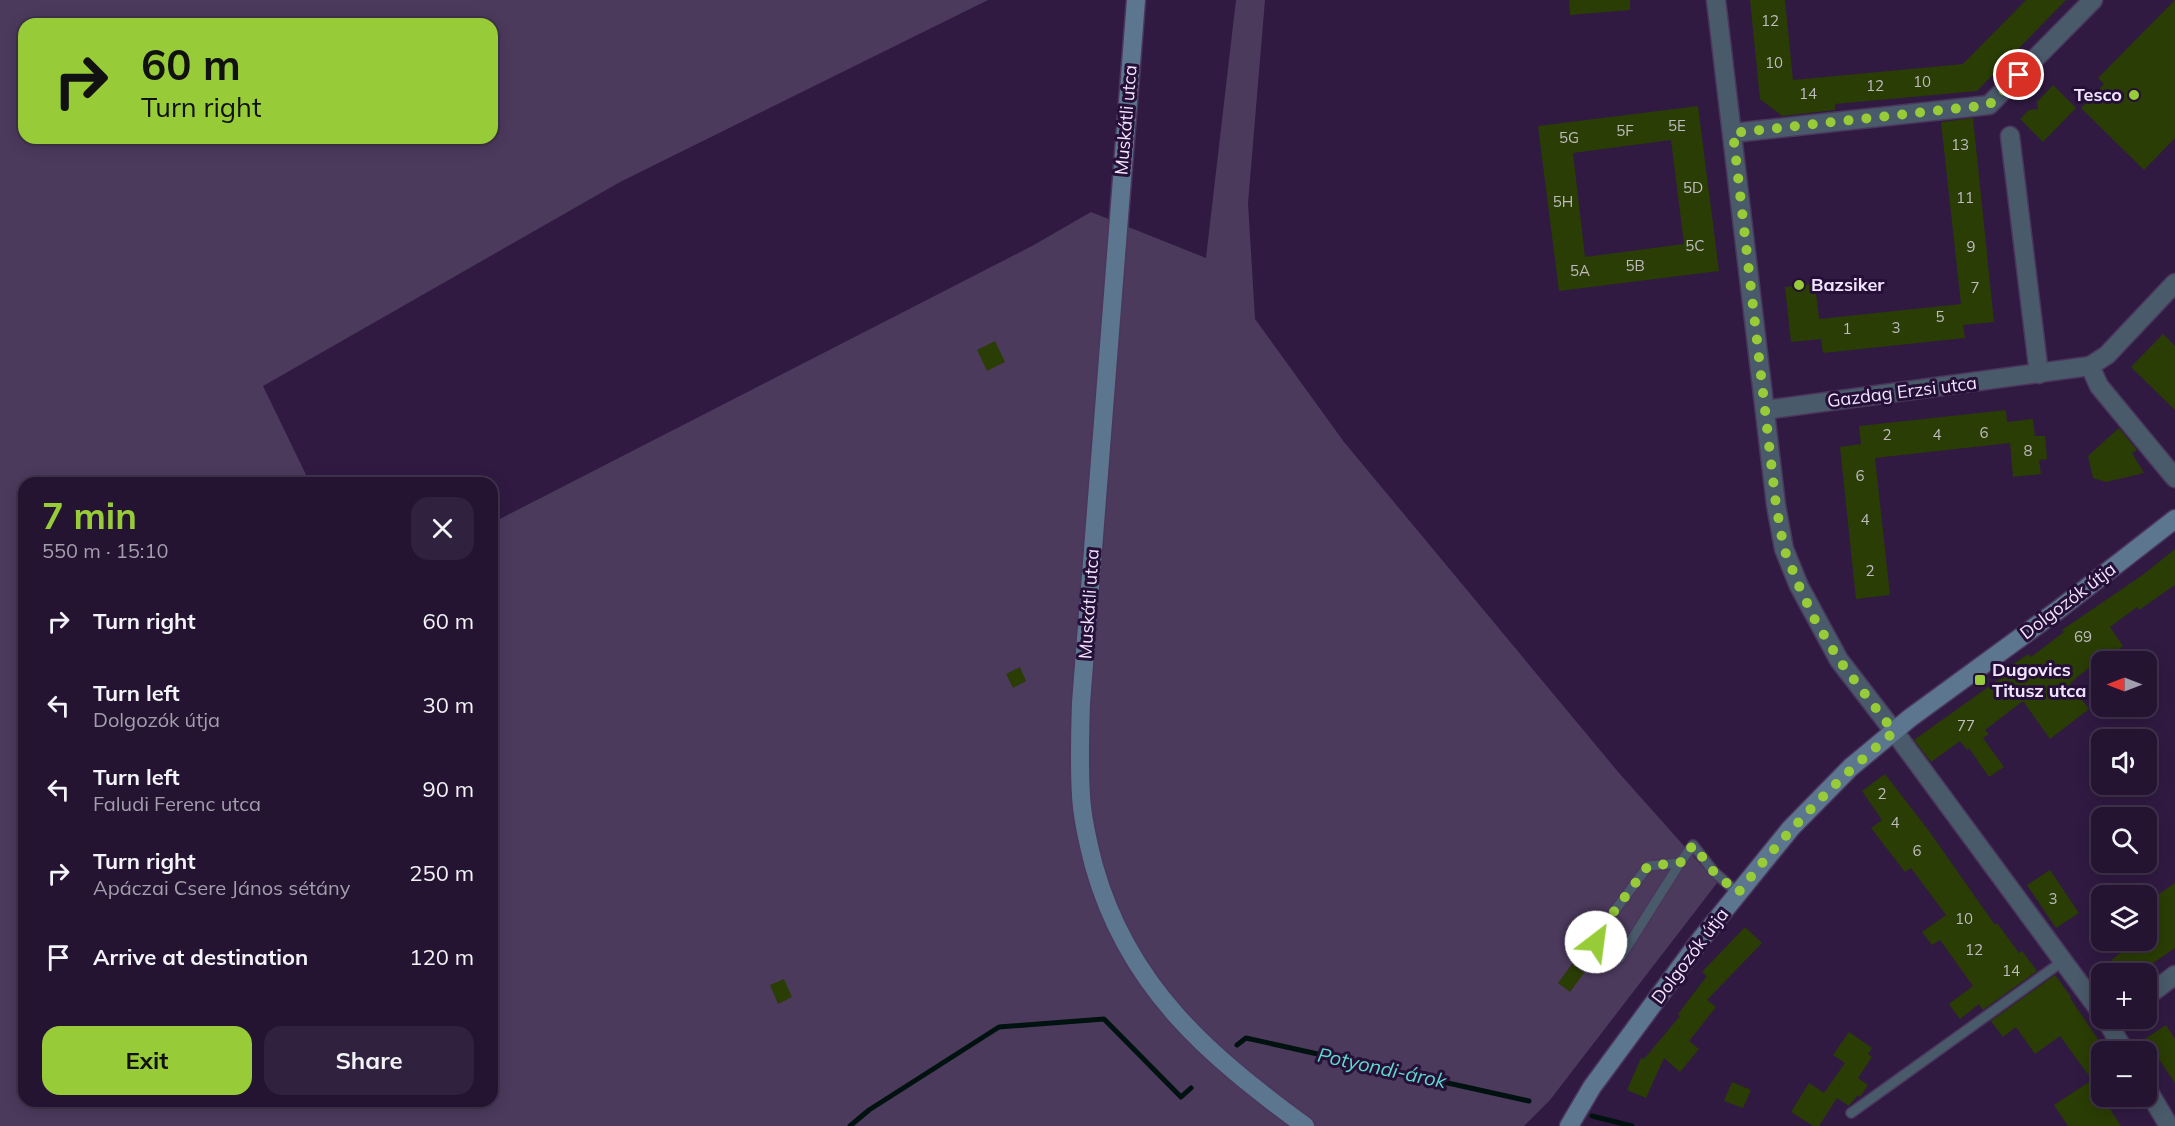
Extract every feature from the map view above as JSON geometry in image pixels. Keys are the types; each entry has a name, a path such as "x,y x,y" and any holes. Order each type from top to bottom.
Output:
{"main road":[{"name":"Muskátli utca","path":"1136,0 1081,703 1081,796 1089,845 1101,888 1117,929 1136,964 1181,1022 1214,1054 1305,1126"},
{"name":"Dolgozók útja","path":"1569,1126 1578,1109 1701,939 1791,828 1851,767 2175,519"},
{"name":"Dolgozók útja","path":"1561,1126 1578,1109"}],"street":[{"path":"1716,0 1776,505 1784,549 1799,586 1839,660 2091,997"},
{"path":"1733,133 1989,105 2093,0"},
{"path":"2010,136 2039,374"},
{"name":"Gazdag Erzsi utca","path":"1765,410 2090,366 2107,355 2175,283"},
{"path":"2090,366 2099,386 2175,478"},
{"path":"2157,989 2175,975"},
{"path":"2157,1106 2169,1126"}],"lane":[{"path":"1680,863 1648,866 1598,933 1596,942 1598,950 1611,958 1620,958 1693,845 1714,872 1738,893"},
{"path":"1851,1113 2063,961"}],"shaded area":[{"path":"0,0 988,0 620,182 263,386 307,477 18,477 18,1107 498,1107 498,520 1032,246 1091,212 1206,258 1236,0 1265,0 1248,203 1255,319 1344,442 1619,773 1717,883 1550,1100 1524,1126 0,1126"}],"building":[{"path":"1569,0 1630,0 1630,10 1570,15"},
{"path":"1750,0 1785,0 1793,80 1963,64 2026,0 2066,0 1977,91 1835,104 1835,110 1782,116 1760,99"},
{"name":"Tesco","path":"2175,0 2175,138 2144,170 2081,108 2104,84 2098,78"},
{"path":"2053,85 2076,108 2043,142 2020,119 2029,110 2038,109 2037,102"},
{"path":"1698,106 1719,271 1559,291 1538,126","holes":["1671,140 1684,244 1585,257 1573,153"]},
{"path":"1973,118 1994,322 1963,325 1965,338 1823,353 1821,339 1791,342 1785,287 1815,284 1819,319 1961,304 1941,122"},
{"path":"2163,334 2175,346 2175,410 2131,367"},
{"path":"995,341 1005,362 987,371 977,350"},
{"path":"2006,410 2007,422 2033,419 2035,436 2045,436 2047,459 2039,460 2041,474 2013,477 2010,443 1875,458 1890,595 1856,599 1840,447 1861,444 1859,426"},
{"path":"2119,428 2137,450 2132,453 2144,473 2106,482 2093,478 2088,456"},
{"path":"2175,549 2175,585 2139,610 2137,607 2110,627 2123,646 2116,651 2091,651 2091,666 2070,683 2089,709 2050,739 2023,701 1985,730 1989,734 1983,738 2004,767 1989,777 1969,748 1967,750 1960,741 1931,762 1914,740 2005,675 2002,672 2028,654 2031,657 2064,632 2062,630 2144,574"},
{"path":"1020,667 1026,681 1013,688 1006,674"},
{"path":"1885,774 1929,831 1995,925 1997,923 2019,953 2022,951 2037,971 1983,1010 1979,1004 1960,1019 1949,1004 1973,986 1940,940 1932,945 1922,932 1946,915 1911,868 1905,872 1871,828 1882,820 1862,791"},
{"path":"2050,870 2079,913 2056,928 2027,885"},
{"path":"2175,883 2175,948 2153,963 2108,963 2123,951 2157,951 2157,895"},
{"path":"1745,927 1762,943 1707,1000 1716,1007 1689,1041 1699,1049 1680,1072 1664,1058 1646,1098 1627,1090 1641,1058 1644,1059 1680,1016 1678,1014 1707,976 1702,972"},
{"path":"1572,964 1584,973 1570,992 1558,983"},
{"path":"2055,975 2099,1041 2091,1041 2091,1079 2060,1036 2035,1054 2016,1027 2003,1037 1991,1021"},
{"path":"784,979 792,997 778,1004 770,985"},
{"path":"2166,1025 2175,1039 2175,1083 2157,1057 2157,1041 2145,1039"},
{"path":"1849,1032 1872,1048 1868,1054 1872,1057 1858,1078 1868,1085 1860,1097 1858,1095 1849,1106 1837,1098 1819,1126 1813,1126 1791,1112 1809,1083 1824,1093 1845,1063 1833,1055"},
{"path":"2091,1081 2091,1107 2109,1107 2121,1126 2068,1126 2054,1105"},
{"path":"1732,1082 1751,1090 1743,1108 1724,1101"}],"waterway":[{"name":"Potyondi-árok","path":"850,1126 869,1110 999,1027 1104,1019 1181,1097 1191,1088"},
{"name":"Potyondi-árok","path":"1237,1045 1246,1038 1529,1101"},
{"name":"Potyondi-árok","path":"1592,1116 1632,1126"}],"place":[{"name":"Tesco","path":"2134,95"},
{"name":"Bazsiker","path":"1799,285"},
{"name":"Dugovics Titusz utca","path":"1980,680"}],"route":[{"path":"1596,942 1598,933 1648,866 1680,863 1693,845 1714,872 1738,893 1791,828 1851,767 1894,732 1839,660 1815,620 1784,549 1776,505 1733,133 1989,105 2019,75"}]}
